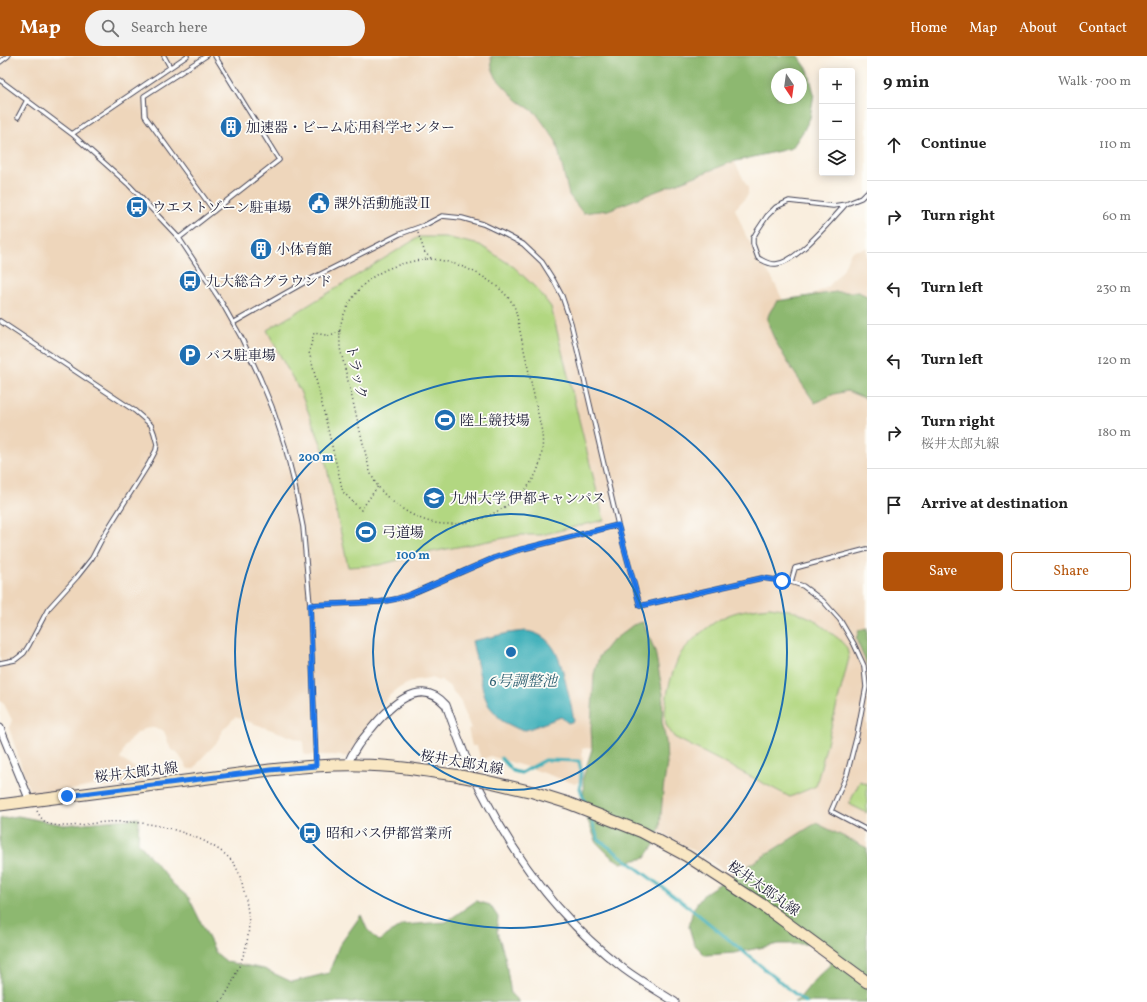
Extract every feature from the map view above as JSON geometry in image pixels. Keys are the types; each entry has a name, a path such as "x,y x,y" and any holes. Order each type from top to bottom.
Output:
{"main road":[{"name":"桜井太郎丸線","path":"0,805 270,770 316,766 391,766 460,776 533,792 568,802 642,832 701,864 761,904 867,982"}],"street":[{"path":"347,765 353,751 380,718 406,696 425,692 440,698 446,705 471,771 504,835 536,881 570,920 593,942 625,969 675,1002"},
{"path":"0,728 30,801"}],"lane":[{"path":"0,62 8,56"},
{"path":"164,56 170,67"},
{"path":"72,134 187,56"},
{"path":"206,56 144,96 145,116 214,211"},
{"path":"179,238 279,160 215,56"},
{"path":"0,80 72,134 129,185 179,238 233,323 260,378 272,407 285,446 303,527 310,605 316,766"},
{"path":"18,117 27,100"},
{"path":"846,204 814,238 785,262 769,264 758,258 754,251 753,238 767,216 776,207 789,201 833,206 846,204 861,198 867,192"},
{"path":"233,323 312,278 400,234 442,216 462,218 483,224 523,244 542,262 562,296 571,323 618,525 640,606 762,578 791,582 803,586 828,605 840,620 854,644 864,666 866,687 858,735 847,774 832,811 867,830"},
{"path":"0,322 135,411 150,425 154,433 156,444 156,450 148,465 104,535 92,558 48,609 24,653 15,660 0,664"},
{"path":"310,605 380,602 396,599 494,558 518,550 618,525"},
{"path":"791,582 795,568 867,550"}],"path":[{"path":"416,228 425,252 432,259"},
{"name":"トラック","path":"432,259 456,265 488,279 495,284 514,305 542,432 543,447 534,478 523,493 508,505 484,519 446,524 430,522 411,514 384,494 374,482 369,468 340,348 340,331 342,320 351,299 363,284 388,268 420,260 432,259"},
{"path":"340,331 331,336 314,333 310,352 313,367 344,492 361,510 378,486"},
{"path":"30,801 42,820 48,824 65,826 106,822 138,822 164,826 204,841 222,852 232,861 239,875 245,896 249,914 249,931 247,946 230,989 220,1002"}],"shaded area":[{"name":"九州大学 伊都キャンパス","path":"0,56 718,56 724,141 748,188 748,195 735,209 746,236 773,280 791,317 810,309 811,296 829,286 843,270 849,255 853,251 867,248 867,950 753,889 695,851 640,821 598,746 582,749 584,778 575,784 490,756 481,760 477,746 472,746 468,729 471,729 461,702 449,686 440,679 439,681 431,678 415,680 399,688 390,695 381,706 368,740 360,750 351,757 304,755 303,741 235,717 222,731 218,741 200,760 194,769 188,769 177,752 171,750 164,731 147,727 133,736 125,746 120,759 139,770 142,774 144,782 100,787 97,785 31,796 9,728 12,720 4,704 0,701"}],"green space":[{"path":"491,56 798,56 807,68 771,68 771,104 807,104 807,69 814,94 810,118 792,148 732,162 608,210 583,213 569,195 556,141 536,113 517,100 497,79 492,68"},
{"name":"陸上競技場","path":"419,237 445,237 480,245 514,267 538,290 551,307 604,520 541,535 520,535 426,553 379,565 348,567 323,449 300,391 267,330"},
{"path":"836,292 858,292 867,296 867,399 847,391 834,394 815,403 779,347 769,325 768,317 777,301"},
{"path":"770,607 795,611 813,619 839,639 847,648 849,658 816,786 790,797 674,737 666,724 665,716 665,708 674,668 681,653 688,644 710,625 726,616 745,610"},
{"path":"643,622 655,651 663,694 662,721 666,742 667,764 660,828 654,845 645,858 621,863 610,856 597,843 588,821 584,802 583,778 592,749 591,728 594,674 599,657 611,642 633,625"},
{"path":"867,628 867,665 856,639 859,630"},
{"path":"860,781 867,784 867,813 849,804"},
{"path":"18,816 64,825 139,818 138,842 173,884 189,898 216,953 227,962 264,969 292,982 329,973 339,946 361,915 367,929 379,941 402,925 446,922 476,901 490,905 498,917 497,931 505,957 511,994 519,1002 0,1002 0,819"},
{"path":"816,823 867,848 867,1002 794,1002 798,1000 816,978 830,965 830,950 821,941 805,944 779,944 734,953 705,955 694,944 689,927 693,909 705,893"}],"water":[{"name":"6号調整池","path":"526,631 536,633 544,638 555,650 564,675 574,721 568,723 561,717 526,730 518,729 502,721 489,706 484,695 472,641"}],"waterway":[{"path":"501,758 513,771 521,773 545,760 579,761 581,771 580,788 586,806"},
{"path":"590,815 598,839 694,911 805,1002"}],"place":[{"name":"加速器・ビーム応用科学センター","path":"231,127"},
{"name":"課外活動施設Ⅱ","path":"319,203"},
{"name":"ウエストゾーン駐車場","path":"137,207"},
{"name":"小体育館","path":"261,249"},
{"name":"九大総合グラウンド","path":"190,281"},
{"name":"バス駐車場","path":"190,355"},
{"name":"陸上競技場","path":"445,420"},
{"name":"九州大学 伊都キャンパス","path":"434,498"},
{"name":"弓道場","path":"366,532"},
{"name":"昭和バス伊都営業所","path":"310,833"}],"route":[{"path":"67,796 104,790 270,770 316,766 310,605 380,602 396,599 494,558 518,550 618,525 640,606 762,578 782,581"}]}
